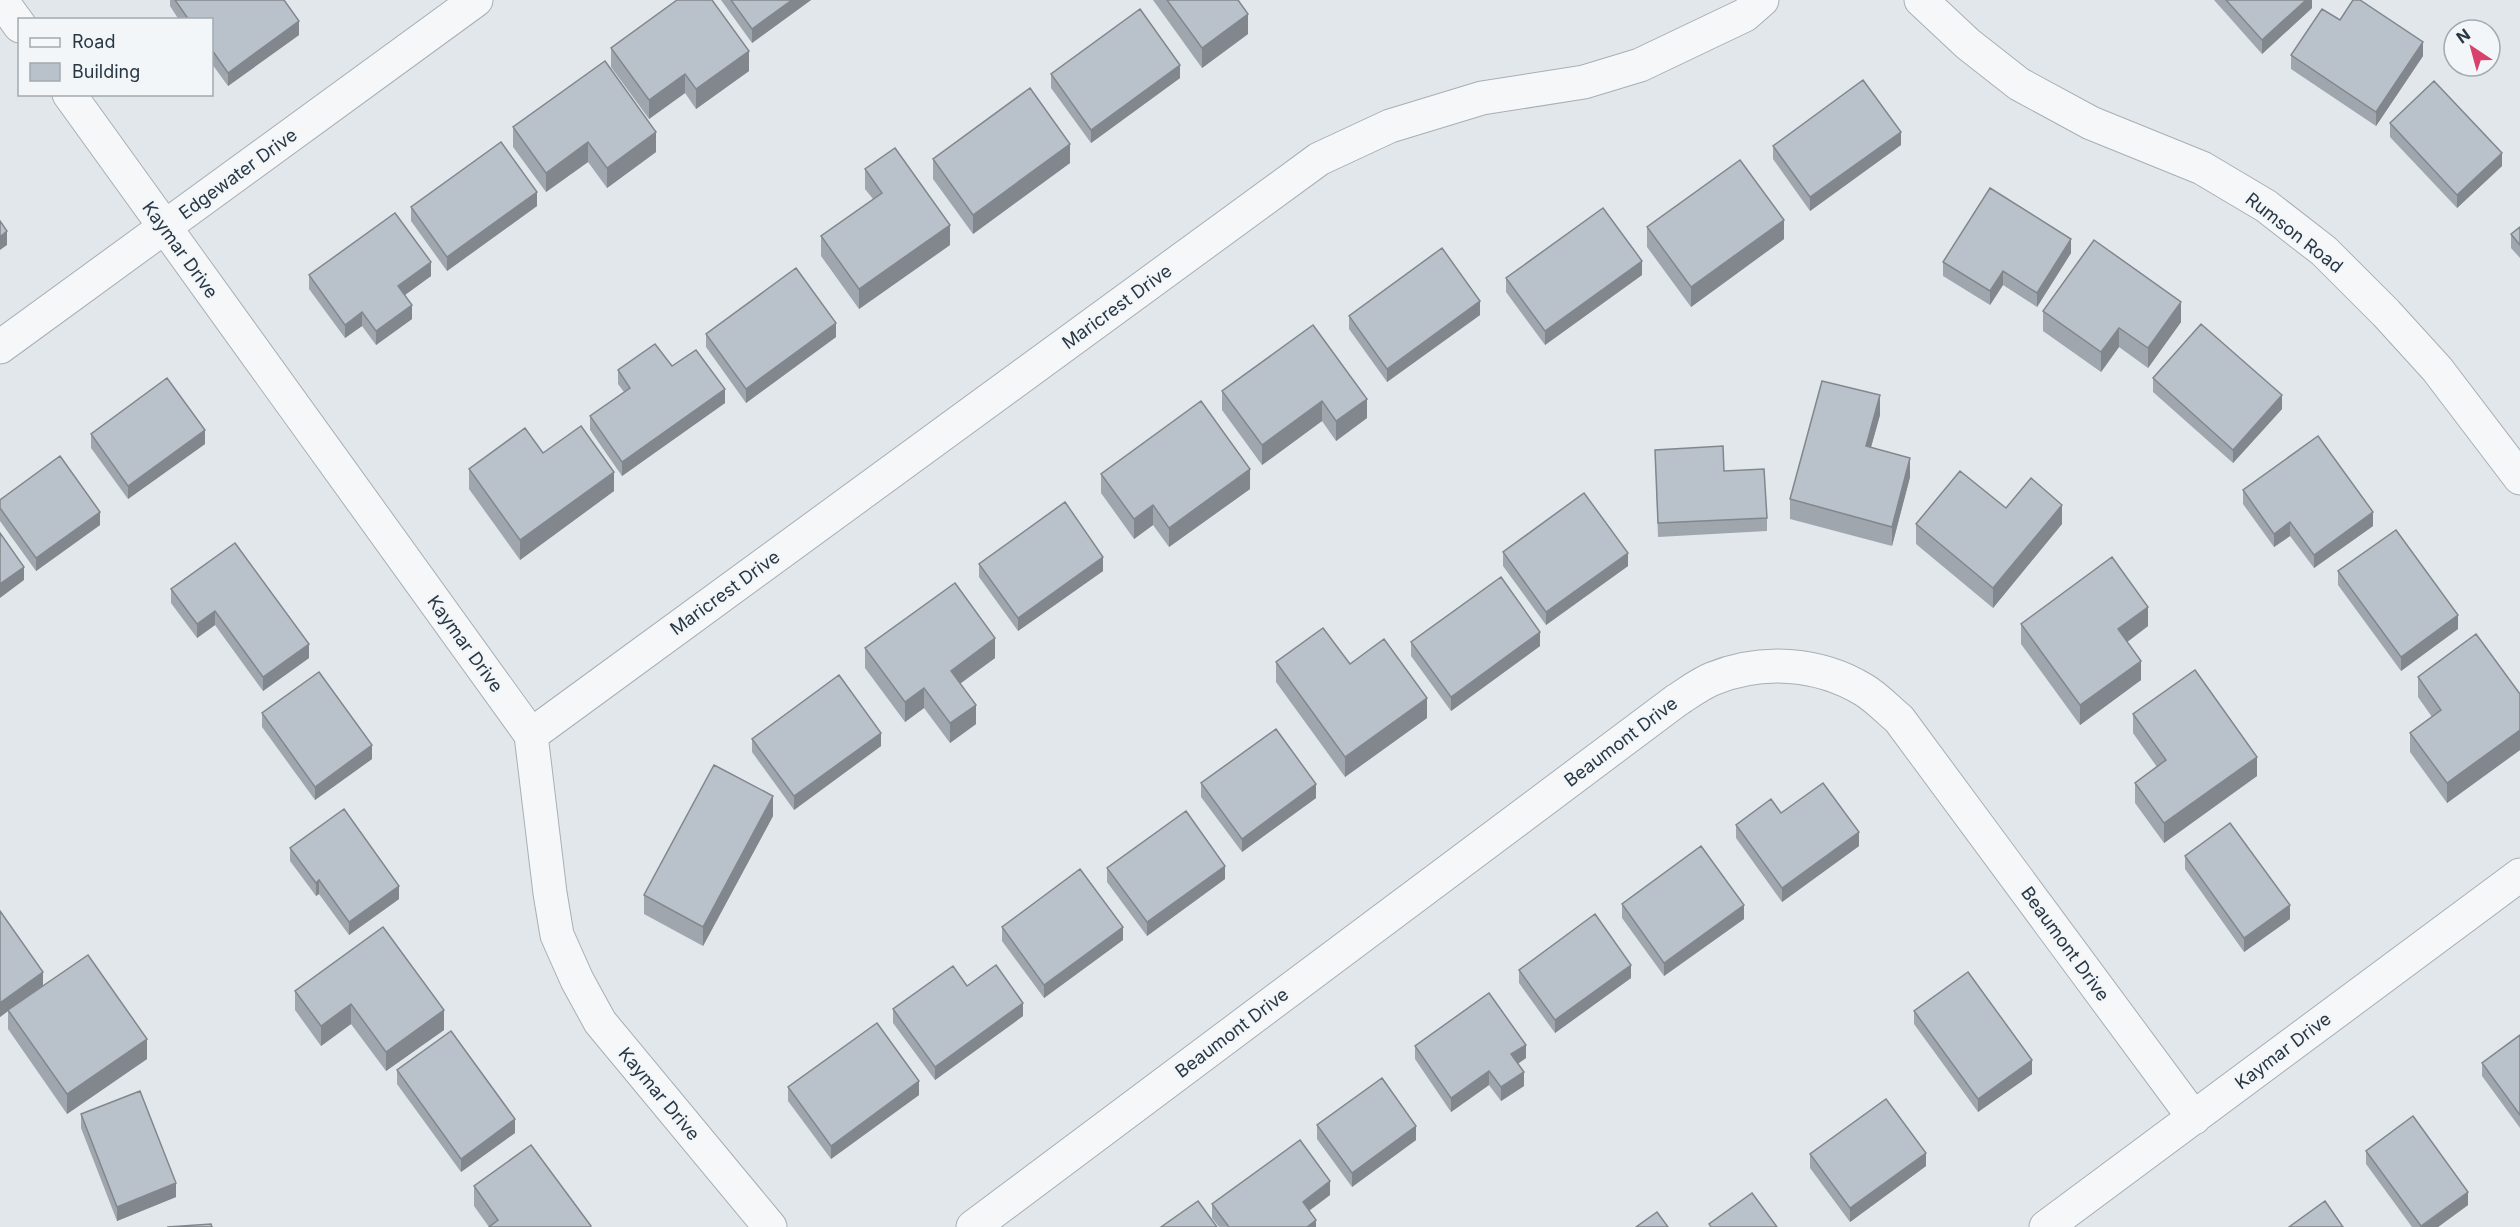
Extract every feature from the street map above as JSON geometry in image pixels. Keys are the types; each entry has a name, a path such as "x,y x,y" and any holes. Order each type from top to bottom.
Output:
{"street":[{"path":"1,0 18,23"},
{"name":"Edgewater Drive","path":"0,347 476,0"},
{"name":"Maricrest Drive","path":"531,735 1319,159 1389,126 1472,101 1584,82 1640,65 1745,15 1762,0"},
{"name":"Rumson Road","path":"1921,0 1968,44 2019,84 2091,123 2202,168 2266,206 2324,251 2386,313 2437,369 2520,478"},
{"name":"Kaymar Drive","path":"70,96 531,735 557,935 577,980 600,1022 770,1227"},
{"name":"Beaumont Drive","path":"973,1227 1677,700 1711,679 1749,667 1789,666 1828,673 1864,690 1899,719 2194,1118"},
{"name":"Kaymar Drive","path":"2046,1227 2520,875"}],"building":[{"path":"175,0 284,0 299,21 228,73 213,51 213,18 188,18"},
{"path":"677,0 712,0 749,51 696,89 685,74 649,100 611,48"},
{"path":"731,0 792,0 752,29"},
{"path":"1167,0 1238,0 1248,14 1202,48"},
{"path":"2226,0 2306,0 2262,40"},
{"path":"2353,0 2360,0 2423,42 2376,112 2291,55 2322,9 2340,20"},
{"path":"1140,9 1180,65 1091,130 1051,74"},
{"path":"605,61 656,132 607,168 588,142 546,173 513,127"},
{"path":"1863,80 1901,132 1810,197 1773,146"},
{"path":"2434,81 2502,153 2457,195 2390,123"},
{"path":"1030,88 1070,144 973,215 933,159"},
{"path":"501,142 537,192 447,257 411,207"},
{"path":"895,148 950,225 859,289 821,236 882,193 865,169"},
{"path":"1740,160 1784,220 1691,287 1647,227"},
{"path":"1990,188 2071,239 2037,293 2003,271 1990,291 1943,262"},
{"path":"1603,208 1642,261 1545,331 1506,278"},
{"path":"395,213 431,262 398,286 412,305 376,331 362,312 345,325 309,275"},
{"path":"0,221 7,231 0,237"},
{"path":"2520,227 2520,245 2511,234"},
{"path":"2094,240 2181,302 2148,348 2119,328 2101,352 2043,311"},
{"path":"1442,248 1480,301 1387,369 1349,316"},
{"path":"796,268 836,323 746,389 706,334"},
{"path":"2201,324 2282,395 2233,450 2153,378"},
{"path":"1313,325 1367,399 1336,421 1322,401 1262,445 1222,391"},
{"path":"655,344 672,366 696,350 725,389 622,462 590,416 630,388 618,370"},
{"path":"167,378 205,430 128,486 91,434"},
{"path":"1822,381 1880,395 1866,446 1910,458 1892,527 1790,499"},
{"path":"1201,401 1250,469 1169,528 1153,505 1134,519 1101,474"},
{"path":"581,426 614,472 520,540 469,469 525,428 543,453"},
{"path":"2318,436 2373,512 2314,555 2290,522 2274,534 2243,490"},
{"path":"1723,446 1724,471 1764,469 1767,518 1658,523 1655,450"},
{"path":"60,456 100,512 36,558 0,508 0,500"},
{"path":"1960,471 2006,508 2031,478 2062,505 1993,588 1916,524"},
{"path":"1584,493 1628,553 1546,612 1503,552"},
{"path":"1065,502 1103,557 1018,618 979,564"},
{"path":"2396,530 2458,615 2401,657 2338,571"},
{"path":"0,533 24,567 0,584"},
{"path":"235,543 309,644 263,677 215,611 197,624 171,589"},
{"path":"2112,557 2148,607 2118,629 2141,661 2080,705 2021,624"},
{"path":"1501,577 1540,632 1451,697 1411,642"},
{"path":"955,583 995,638 951,671 976,705 950,723 924,688 905,702 865,648"},
{"path":"1323,628 1350,664 1384,639 1427,698 1345,757 1276,662"},
{"path":"2476,634 2520,694 2520,730 2447,783 2410,733 2441,710 2418,677"},
{"path":"2195,670 2257,757 2164,823 2135,783 2166,760 2133,714"},
{"path":"319,672 372,745 315,787 262,713"},
{"path":"839,675 881,733 794,796 752,739"},
{"path":"1276,729 1316,784 1242,839 1201,783"},
{"path":"714,765 773,796 703,927 644,895"},
{"path":"1823,783 1859,832 1782,888 1736,825 1771,799 1781,813"},
{"path":"344,809 399,886 349,922 319,880 316,883 290,848"},
{"path":"1186,811 1225,866 1147,922 1107,868"},
{"path":"2230,823 2290,905 2244,938 2185,856"},
{"path":"1701,846 1744,905 1664,963 1622,904"},
{"path":"1080,869 1123,927 1044,985 1002,927"},
{"path":"0,911 43,972 0,1003"},
{"path":"1595,914 1631,965 1555,1020 1519,970"},
{"path":"383,927 444,1010 386,1052 351,1004 321,1026 295,991"},
{"path":"88,955 147,1039 67,1094 8,1010"},
{"path":"996,965 1023,1003 935,1067 893,1009 953,966 967,986"},
{"path":"1968,972 2032,1060 1978,1099 1914,1011"},
{"path":"1489,993 1526,1045 1511,1054 1524,1072 1501,1087 1489,1071 1451,1098 1415,1046"},
{"path":"877,1023 919,1081 831,1146 788,1087"},
{"path":"451,1031 515,1119 461,1159 397,1070"},
{"path":"2520,1035 2520,1115 2482,1063"},
{"path":"1382,1078 1416,1126 1352,1173 1317,1125"},
{"path":"140,1091 176,1183 117,1207 81,1114"},
{"path":"1886,1099 1926,1153 1850,1208 1810,1154"},
{"path":"2413,1116 2468,1192 2421,1226 2366,1151"},
{"path":"1300,1140 1330,1181 1303,1202 1316,1220 1307,1227 1229,1227 1212,1204"},
{"path":"531,1145 590,1227 489,1227 498,1220 474,1186"},
{"path":"1752,1193 1777,1227 1711,1227 1709,1224"},
{"path":"1198,1201 1217,1227 1161,1227"},
{"path":"2325,1201 2343,1227 2289,1227"},
{"path":"1657,1212 1668,1227 1636,1227"},
{"path":"211,1224 212,1227 167,1227"}]}
